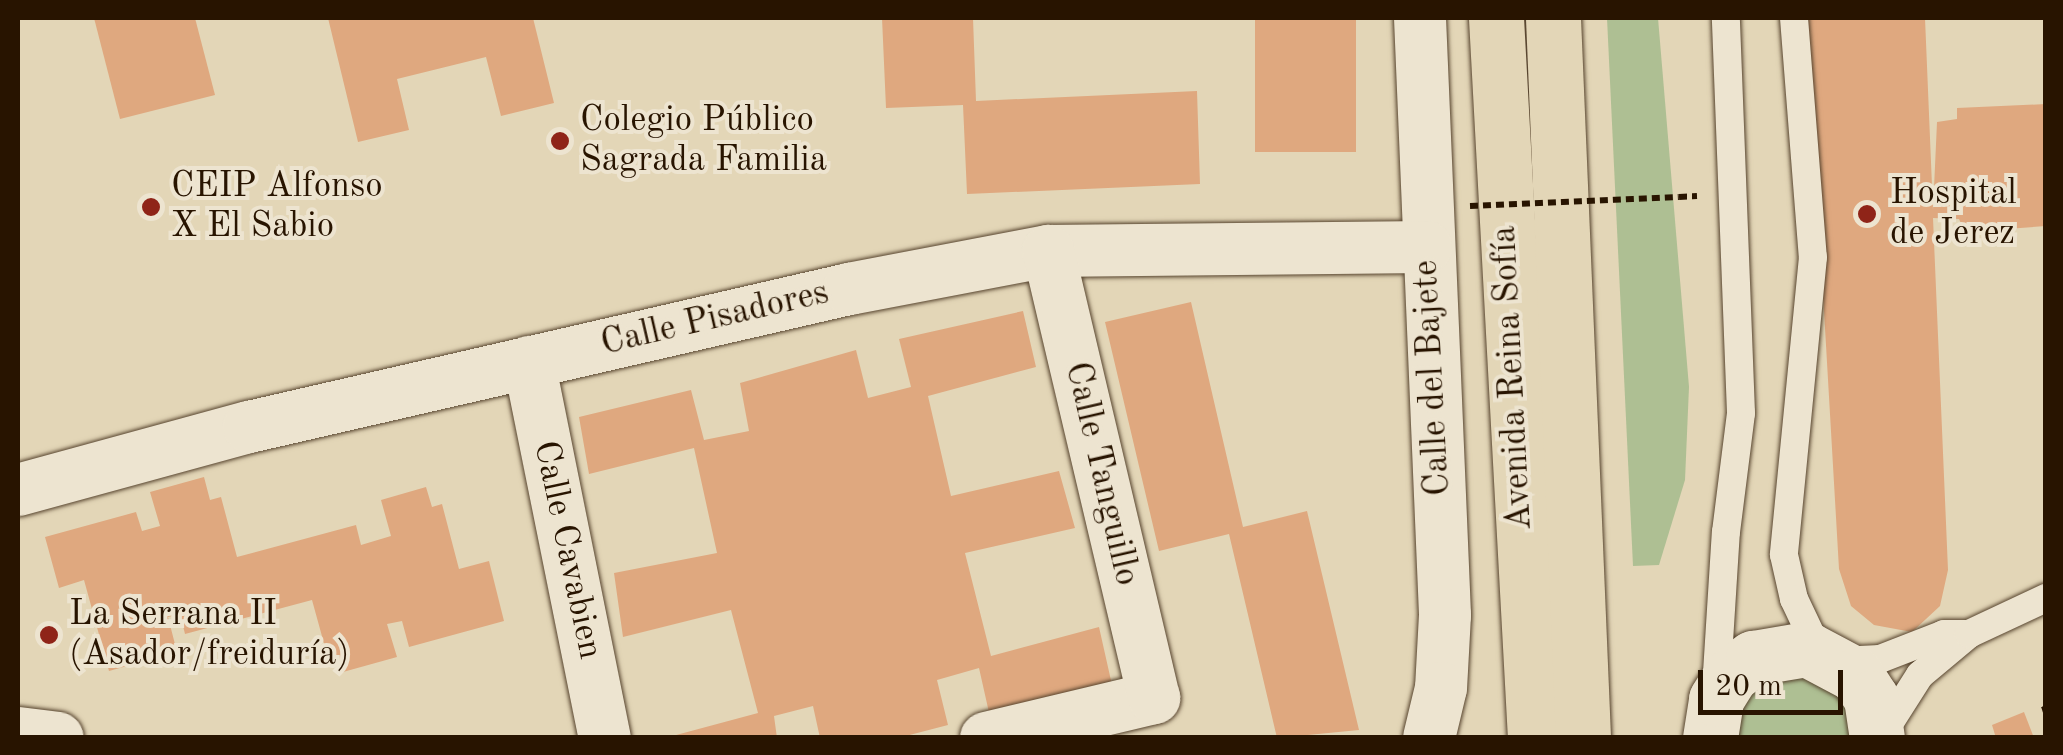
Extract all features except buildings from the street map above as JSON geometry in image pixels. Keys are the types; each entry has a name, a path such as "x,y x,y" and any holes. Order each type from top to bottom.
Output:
{"main road":[{"name":"Avenida Reina Sofía","path":"1496,18 1534,738"},
{"name":"Avenida Reina Sofía","path":"1553,18 1583,738"}],"street":[{"name":"Calle del Bajete","path":"1420,18 1426,247 1444,615 1441,688 1429,738"},
{"name":"Calle Pisadores","path":"18,490 249,426 1048,251 1426,247"},
{"name":"Calle Tanguillo","path":"986,738 1154,698 1048,251"},
{"name":"Calle Cavabien","path":"529,362 605,738"},
{"path":"1713,718 1753,658 1780,649 1829,657 1871,698 1879,738"},
{"path":"18,733 58,738"}],"lane":[{"path":"1713,718 1717,626 1742,412 1726,18"},
{"path":"1794,18 1813,257 1784,555 1794,599 1829,657 1880,659 1944,634 1968,634"},
{"path":"1879,738 1893,709 1920,674 1968,634 2046,598"}],"path":[{"path":"1470,206 1679,197"}],"green space":[{"path":"1607,18 1658,18 1689,387 1685,480 1659,565 1633,566"},
{"path":"1795,673 1835,688 1850,711 1854,738 1733,738 1737,712 1750,691"}],"place":[{"name":"Colegio Público Sagrada Familia","path":"560,141"},
{"name":"CEIP Alfonso X El Sabio","path":"151,207"},
{"name":"Hospital de Jerez","path":"1867,214"},
{"name":"La Serrana II (Asador/freiduría)","path":"49,635"}]}
